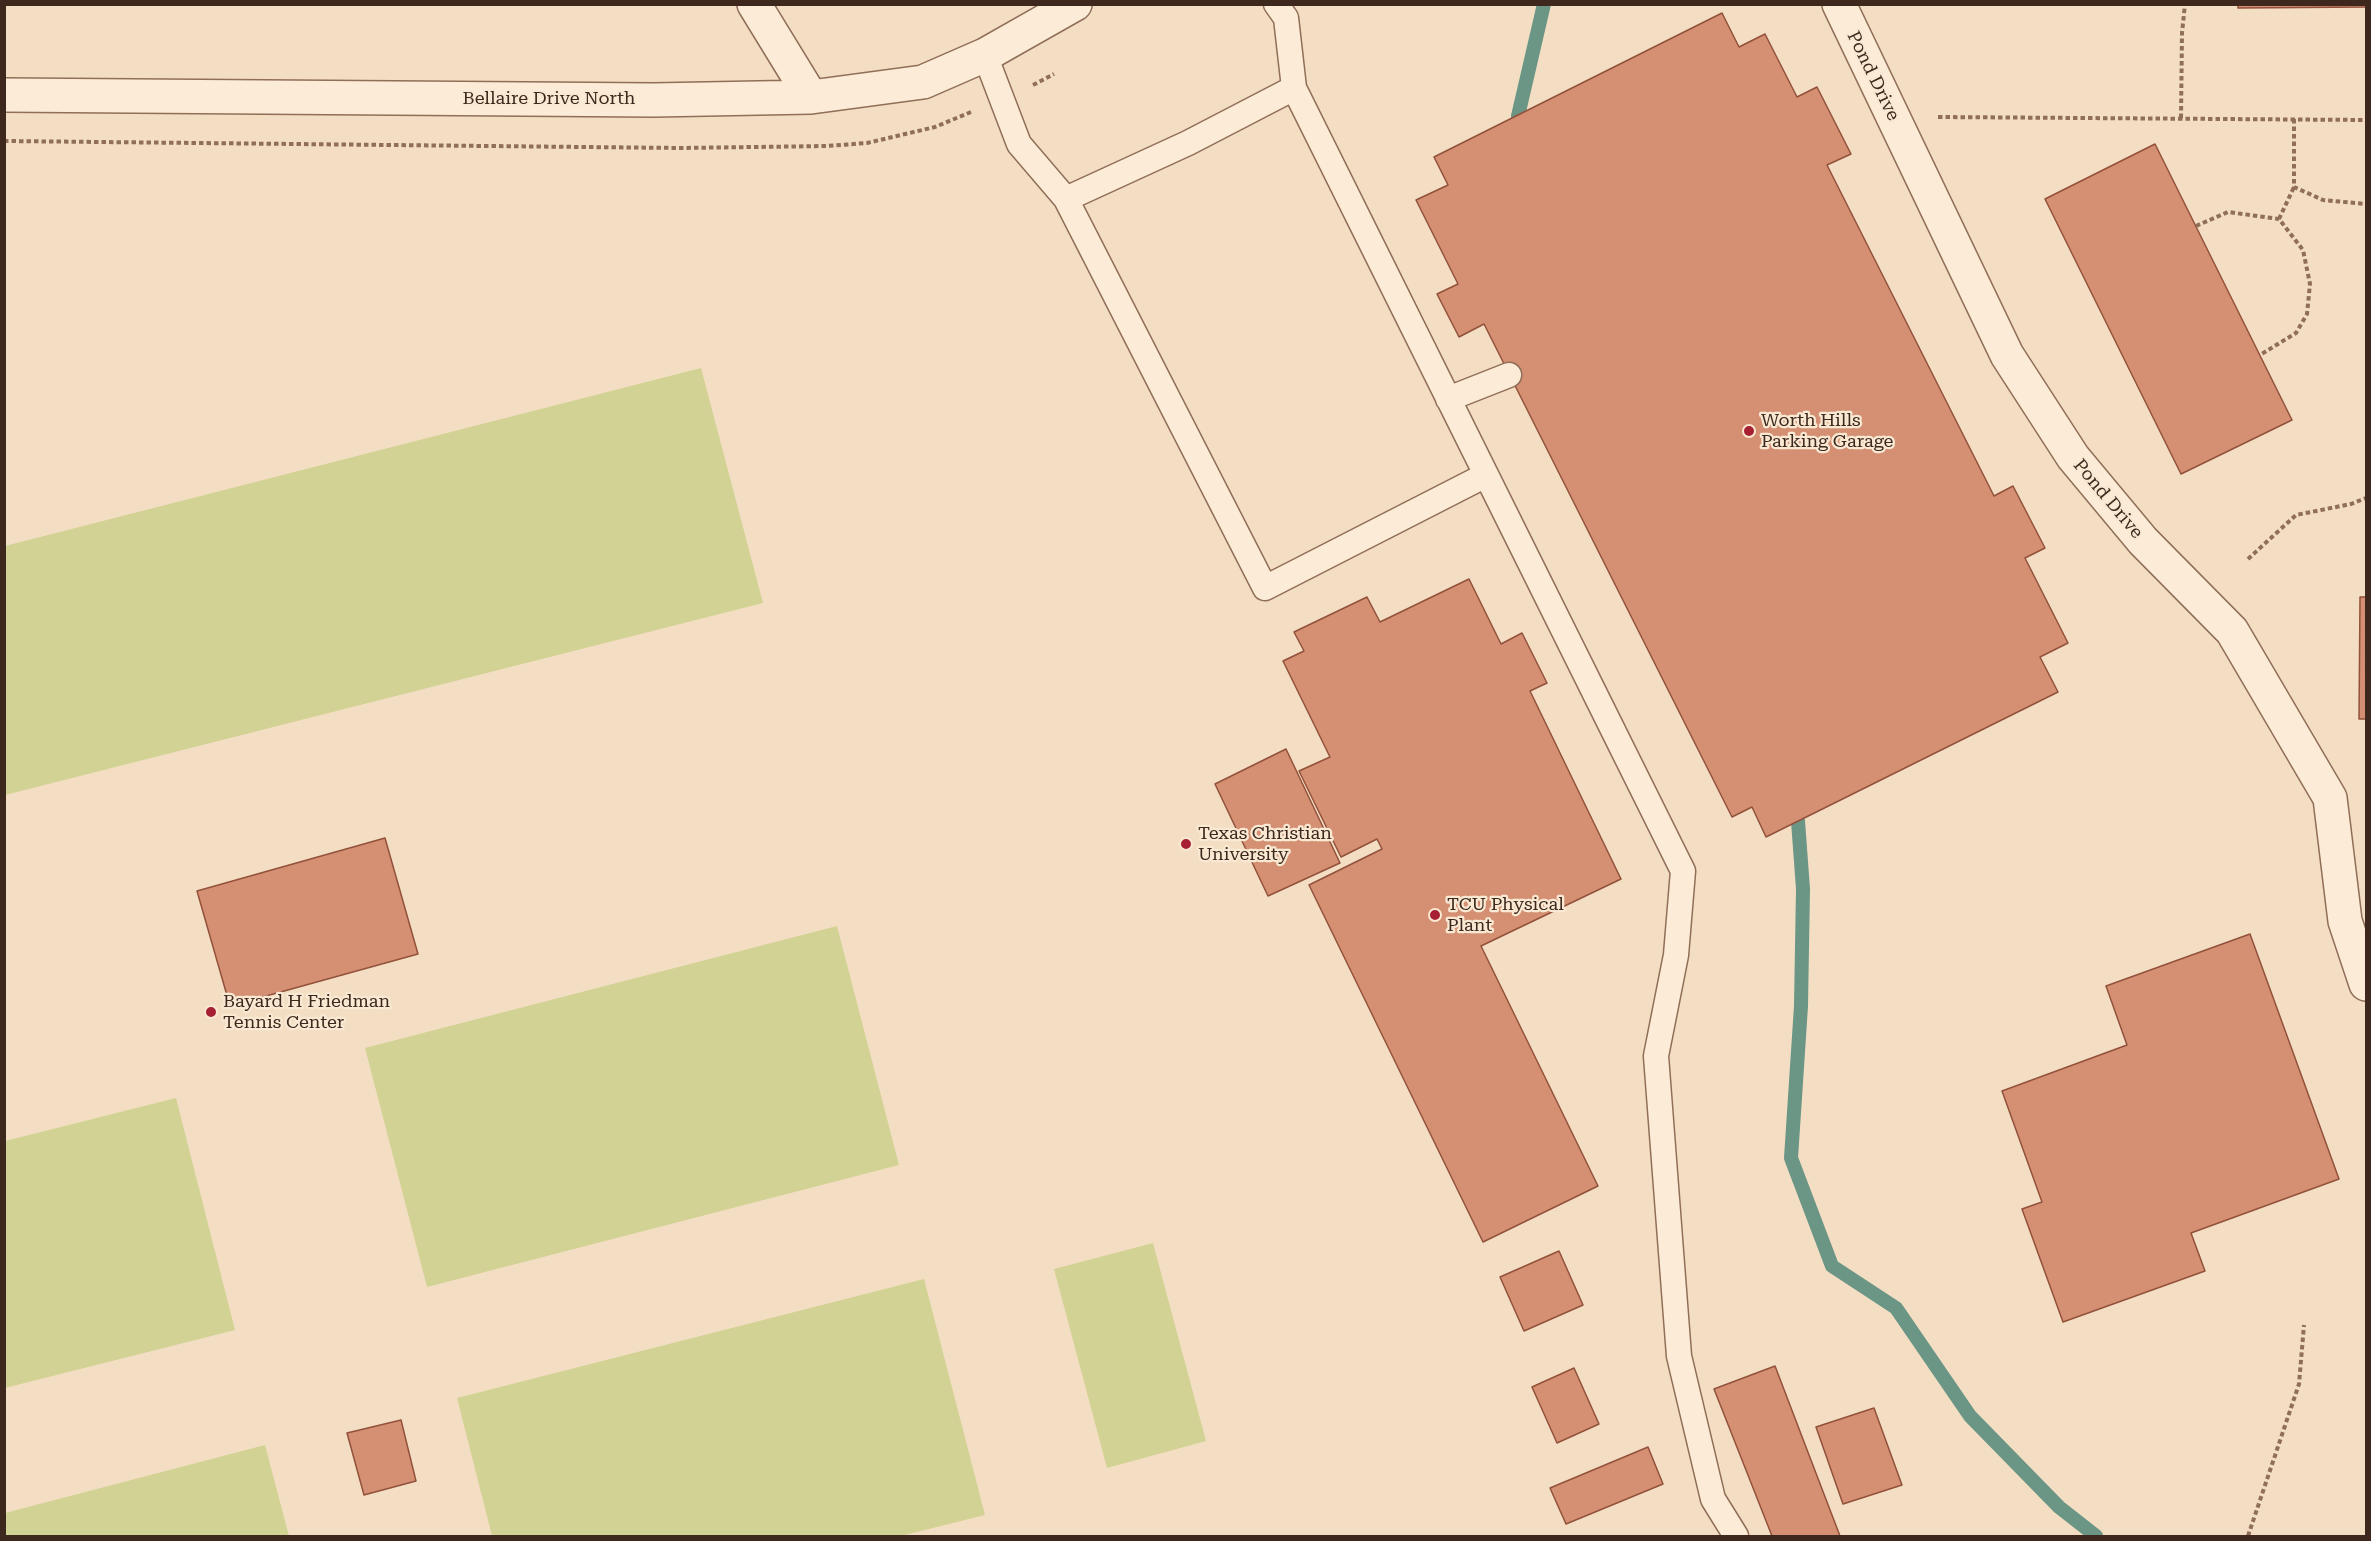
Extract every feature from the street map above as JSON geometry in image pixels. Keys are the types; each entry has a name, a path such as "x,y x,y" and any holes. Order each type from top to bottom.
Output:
{"street":[{"path":"754,4 811,97"},
{"name":"Bellaire Drive North","path":"4,95 642,100 811,97 923,82 985,55 1075,4"},
{"name":"Pond Drive","path":"1839,4 2013,364 2073,457 2143,541 2232,631 2330,798 2345,921 2367,984"}],"lane":[{"path":"1276,4 1286,18 1294,88 1683,871 1676,955 1656,1056 1677,1322 1680,1356 1713,1499 1736,1536"},
{"path":"985,55 1019,144 1066,199 1265,588 1486,475"},
{"path":"1066,199 1188,143 1294,88"},
{"path":"1448,399 1509,375"}],"path":[{"path":"2181,118 2182,33 2185,4"},
{"path":"1893,116 2367,120"},
{"path":"2279,219 2294,187 2294,119"},
{"path":"2294,187 2324,200 2367,204"},
{"path":"2196,226 2228,213 2279,219 2303,250 2310,284 2307,314 2296,333 2260,355"},
{"path":"2248,559 2296,515 2351,504 2367,498"},
{"path":"2248,1536 2299,1384 2304,1324"}],"shaded area":[{"path":"701,368 763,603 5,795 5,546"},
{"path":"837,926 899,1165 427,1287 365,1048"},
{"path":"176,1098 235,1330 5,1388 5,1141"},
{"path":"1153,1243 1206,1441 1107,1468 1054,1269"},
{"path":"924,1279 985,1515 901,1536 492,1536 457,1398"},
{"path":"265,1445 289,1536 5,1536 5,1513"}],"building":[{"path":"2238,4 2366,4 2366,7 2238,8"},
{"name":"Worth Hills Parking Garage","path":"1722,13 1739,47 1765,34 1797,97 1817,87 1851,154 1827,165 1994,496 2013,486 2045,548 2025,558 2068,643 2040,657 2058,692 1766,837 1752,807 1732,817 1484,324 1459,337 1437,294 1458,284 1416,200 1448,185 1434,157"},
{"path":"2155,144 2292,420 2181,474 2045,199"},
{"name":"TCU Physical Plant","path":"1469,579 1501,644 1522,633 1547,683 1530,691 1621,879 1481,946 1598,1186 1483,1242 1309,885 1382,849 1377,839 1341,857 1299,771 1330,757 1283,661 1304,651 1294,632 1367,597 1380,622"},
{"path":"2360,597 2366,597 2366,719 2359,719"},
{"path":"1286,749 1340,863 1268,896 1215,784"},
{"path":"385,838 418,954 230,1006 197,891"},
{"path":"2250,934 2339,1179 2191,1233 2205,1271 2063,1322 2022,1209 2042,1202 2002,1091 2127,1045 2106,986"},
{"path":"1559,1251 1583,1305 1524,1331 1500,1277"},
{"path":"1775,1366 1840,1536 1772,1536 1714,1389"},
{"path":"1574,1368 1599,1424 1557,1443 1532,1387"},
{"path":"1874,1408 1902,1485 1843,1504 1816,1427"},
{"path":"401,1420 416,1481 364,1495 347,1433"},
{"path":"1648,1447 1663,1484 1566,1524 1550,1488"}],"waterway":[{"path":"1524,131 1518,116 1544,4"},
{"path":"1791,804 1798,821 1803,889 1801,1006 1791,1158 1832,1266 1896,1308 1970,1416 2059,1507 2096,1536"}],"place":[{"name":"Worth Hills Parking Garage","path":"1749,431"},
{"name":"Texas Christian University","path":"1186,844"},
{"name":"TCU Physical Plant","path":"1435,915"},
{"name":"Bayard H Friedman Tennis Center","path":"211,1012"}]}
